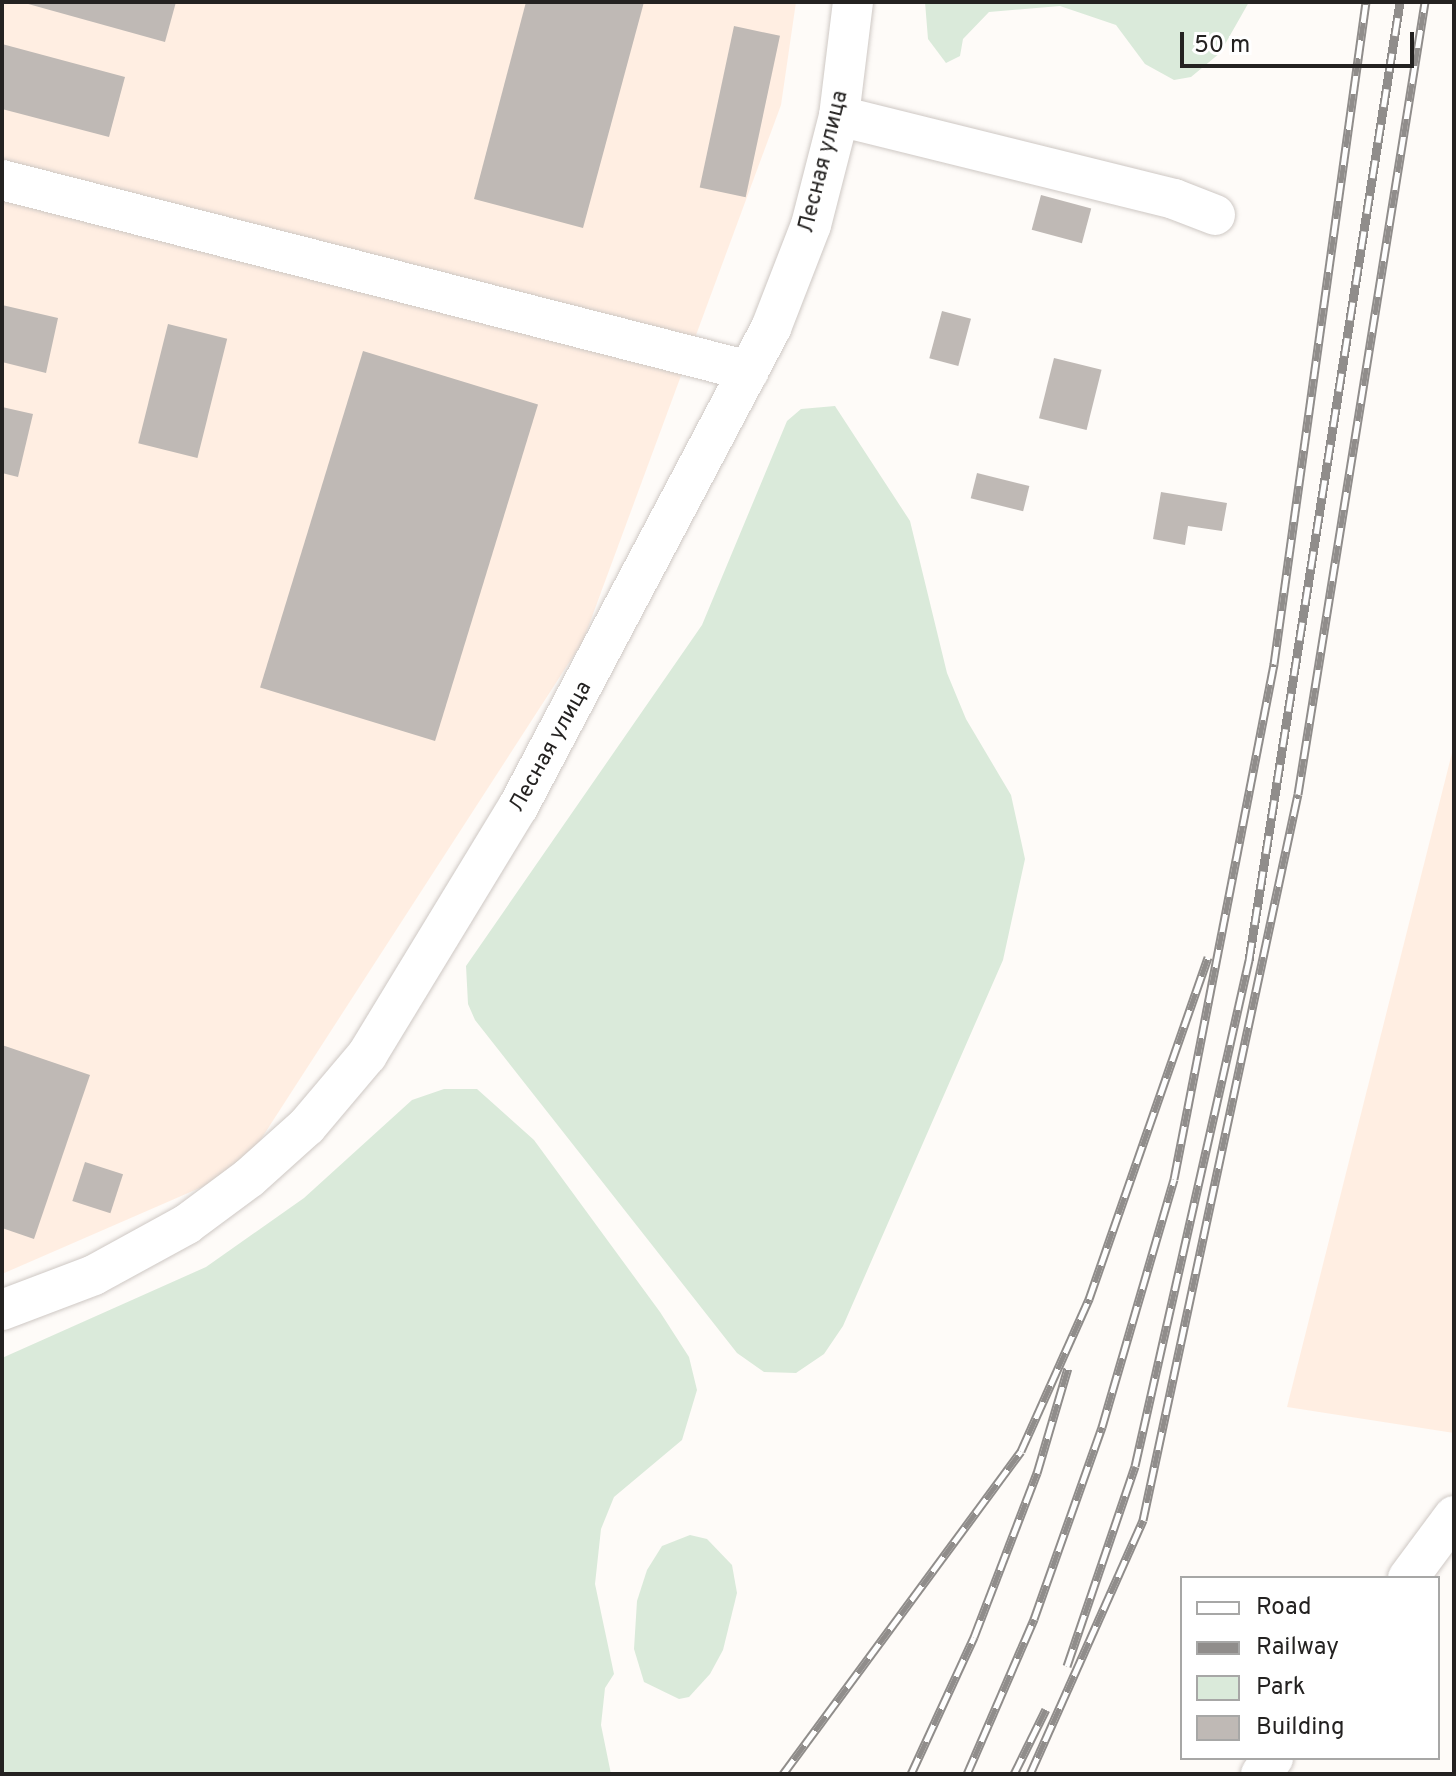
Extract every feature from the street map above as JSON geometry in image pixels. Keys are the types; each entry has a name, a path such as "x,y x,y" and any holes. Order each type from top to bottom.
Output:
{"street":[{"name":"Лесная улица","path":"2,1310 94,1275 187,1224 307,1126 367,1055 525,793 749,371 811,225 839,116 853,2"},
{"path":"839,116 1174,199 1215,215"},
{"path":"2,180 749,371"},
{"path":"1409,1576 1454,1516"}],"shaded area":[{"path":"2,2 796,2 781,105 583,641 241,1170 2,1274"},
{"path":"1454,745 1454,1433 1287,1407"}],"green space":[{"path":"925,2 1249,2 1220,53 1191,77 1174,80 1145,64 1116,25 1060,6 989,12 963,39 960,56 946,63 928,39"},
{"path":"835,406 910,521 947,673 966,719 1011,795 1025,859 1003,960 843,1326 824,1354 796,1373 764,1372 737,1353 475,1020 468,1004 466,966 702,625 787,421 801,409"},
{"path":"444,1089 477,1089 534,1140 660,1312 689,1357 697,1390 682,1440 614,1497 601,1529 595,1584 614,1674 605,1688 601,1725 611,1774 2,1774 2,1358 206,1267 304,1198 412,1100"},
{"path":"690,1535 707,1539 732,1565 737,1593 723,1650 710,1674 689,1697 679,1699 644,1682 634,1649 637,1601 647,1570 662,1546"}],"building":[{"path":"21,2 176,2 165,42"},
{"path":"526,2 644,2 583,228 474,199"},
{"path":"734,26 780,36 746,197 700,187"},
{"path":"2,44 125,77 109,137 2,109"},
{"path":"1041,195 1091,208 1082,243 1032,230"},
{"path":"2,305 58,318 46,373 2,362"},
{"path":"942,311 971,319 958,366 929,358"},
{"path":"168,324 227,339 197,458 138,443"},
{"path":"363,351 538,405 435,741 260,688"},
{"path":"1054,358 1102,370 1087,430 1039,418"},
{"path":"2,407 33,414 18,477 2,473"},
{"path":"977,473 1029,486 1023,511 971,498"},
{"path":"1161,492 1227,503 1222,531 1188,526 1185,545 1153,539"},
{"path":"2,1045 90,1075 34,1239 2,1228"},
{"path":"85,1162 123,1174 110,1213 72,1201"}],"railway":[{"path":"967,1774 1034,1619 1102,1427 1174,1179 1274,664 1366,2"},
{"path":"1067,1666 1135,1466 1249,960 1400,2"},
{"path":"1030,1774 1143,1520 1298,794 1425,2"},
{"path":"783,1774 1021,1451 1089,1299 1208,957"},
{"path":"911,1774 974,1637 1037,1473 1068,1368"},
{"path":"1014,1774 1046,1709"}]}
